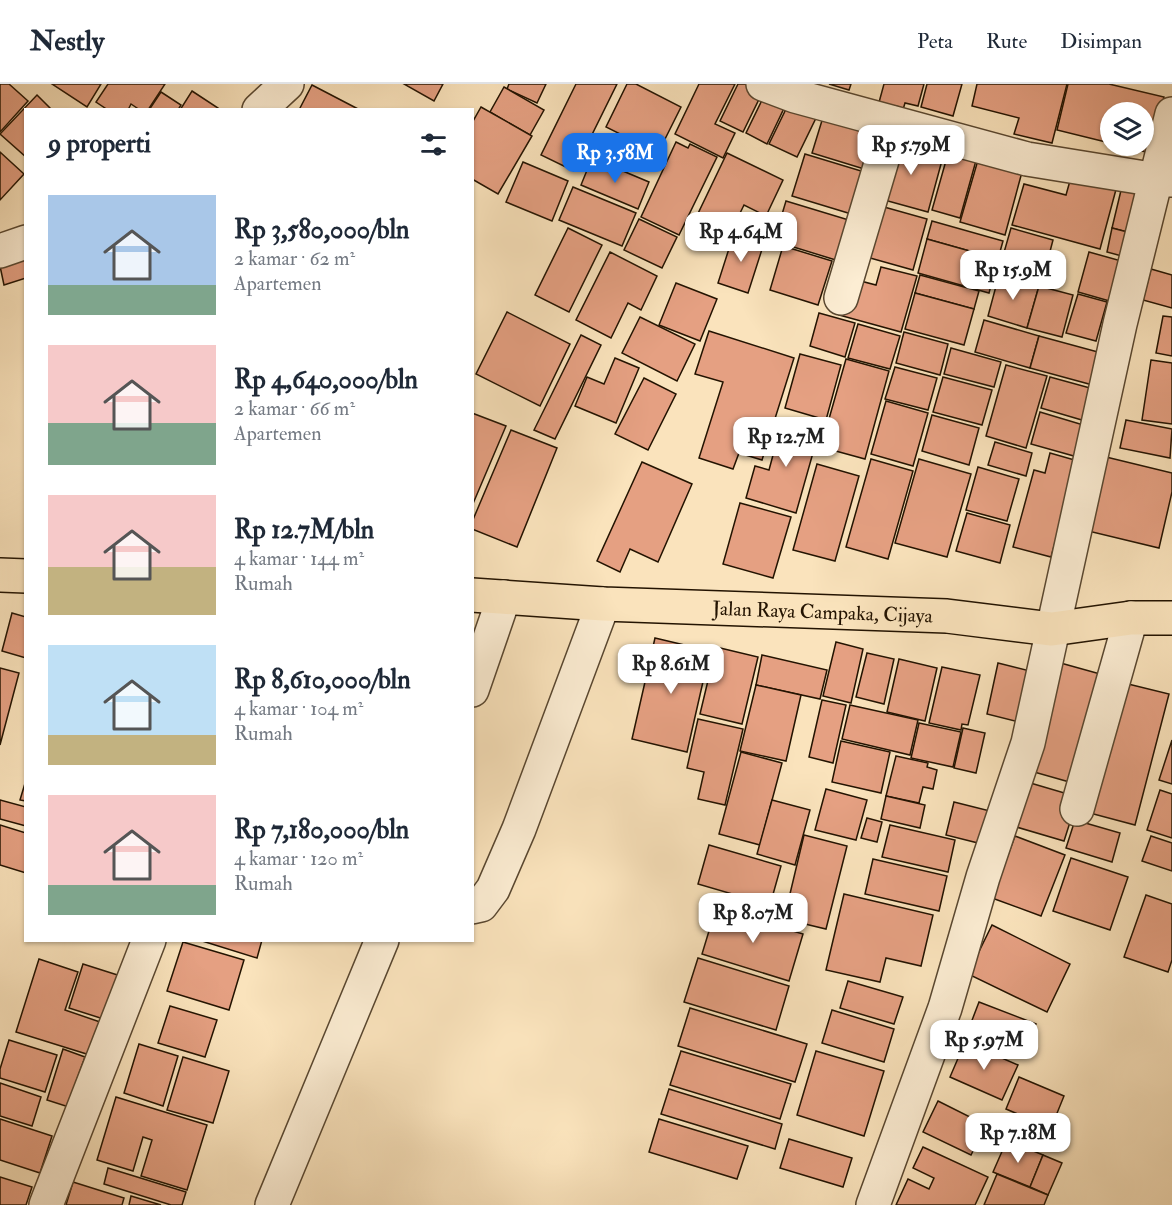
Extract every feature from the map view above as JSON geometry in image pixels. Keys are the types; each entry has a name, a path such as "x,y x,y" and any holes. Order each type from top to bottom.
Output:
{"main road":[{"path":"0,575 24,576"},
{"name":"Jalan Raya Campaka, Cijaya","path":"488,596 603,604 947,616 1052,629 1131,618 1172,618"}],"street":[{"path":"261,108 287,84"},
{"path":"763,84 795,96 1027,159 1165,180"},
{"path":"873,1205 945,1008 984,877 1028,743 1120,324 1165,180 1172,114"},
{"path":"841,298 893,123"},
{"path":"0,250 24,243"},
{"path":"474,678 488,596"},
{"path":"474,907 481,905 493,889 519,829 603,604"},
{"path":"1077,809 1131,618"},
{"path":"46,1205 148,942"},
{"path":"272,1205 381,942"}],"building":[{"path":"0,84 9,84 28,101 0,132"},
{"path":"52,84 101,84 87,107"},
{"path":"108,84 165,84 149,108 137,108 131,104 129,108 105,108 96,102"},
{"path":"404,84 443,84 434,101"},
{"path":"509,84 546,84 537,103 507,89"},
{"path":"576,84 617,84 574,171 541,155"},
{"path":"627,84 636,84 681,107 658,153 606,127"},
{"path":"699,84 735,84 715,124 735,133 723,158 675,134"},
{"path":"738,84 747,84 763,91 743,132 720,121"},
{"path":"829,84 851,84 849,90"},
{"path":"884,84 924,84 918,106 905,103 902,113 878,106"},
{"path":"927,84 962,84 953,116 921,107"},
{"path":"977,84 1067,84 1052,143 1014,134 1019,118 972,106"},
{"path":"1068,84 1109,84 1164,97 1154,140 1154,102 1100,102 1100,141 1057,130"},
{"path":"312,85 356,108 300,108"},
{"path":"504,87 544,110 530,135 490,112"},
{"path":"192,91 218,108 181,108"},
{"path":"161,92 181,105 179,108 150,108"},
{"path":"765,94 786,104 767,144 746,133"},
{"path":"37,95 50,108 25,108"},
{"path":"788,105 816,118 797,157 769,144"},
{"path":"481,107 532,136 498,194 474,180 474,119"},
{"path":"24,109 24,155 0,134"},
{"path":"824,114 886,133 874,172 812,153"},
{"path":"894,139 944,153 928,212 877,198"},
{"path":"676,142 688,148 690,144 717,157 679,235 641,217"},
{"path":"949,150 977,157 960,218 932,210"},
{"path":"0,152 24,174 0,200"},
{"path":"727,153 783,180 766,216 744,205 727,240 693,224"},
{"path":"805,154 871,174 858,216 792,196"},
{"path":"592,158 649,182 638,209 581,185"},
{"path":"978,160 1022,172 1005,235 960,222"},
{"path":"523,162 568,181 552,221 506,202"},
{"path":"1073,170 1118,182 1100,249 1012,225 1024,184 1066,195"},
{"path":"1123,182 1149,188 1139,235 1112,228"},
{"path":"573,187 636,213 622,246 559,220"},
{"path":"786,201 852,221 839,261 774,241"},
{"path":"877,205 927,219 913,270 863,256"},
{"path":"639,219 677,237 662,268 624,250"},
{"path":"932,221 1003,241 998,259 927,239"},
{"path":"568,228 602,245 569,312 535,295"},
{"path":"1011,228 1053,240 1042,282 999,270"},
{"path":"1112,228 1139,235 1133,259 1107,252"},
{"path":"734,233 764,243 748,293 718,283"},
{"path":"927,239 998,259 989,293 918,273"},
{"path":"783,246 832,261 818,305 770,290"},
{"path":"610,252 657,276 641,310 628,303 611,338 576,320"},
{"path":"1089,252 1132,264 1120,304 1078,292"},
{"path":"24,259 24,279 4,285 0,266"},
{"path":"881,267 917,276 901,332 839,315 849,278 876,285"},
{"path":"1151,269 1172,275 1172,308 1143,300"},
{"path":"920,275 979,291 974,309 915,293"},
{"path":"999,275 1039,286 1027,328 988,316"},
{"path":"676,283 717,299 700,341 659,325"},
{"path":"1039,286 1073,295 1062,337 1027,328"},
{"path":"915,293 974,309 964,345 905,329"},
{"path":"1078,294 1107,302 1096,341 1066,333"},
{"path":"507,312 570,344 540,406 476,374"},
{"path":"819,313 855,323 845,357 810,346"},
{"path":"1163,316 1172,317 1172,356 1156,353"},
{"path":"640,317 695,344 677,381 622,353"},
{"path":"984,320 1039,336 1030,368 975,352"},
{"path":"858,324 900,336 890,369 848,358"},
{"path":"709,331 794,358 762,460 739,453 733,469 699,458 723,382 695,374"},
{"path":"904,332 948,344 940,375 896,363"},
{"path":"581,335 601,345 555,439 534,430"},
{"path":"1039,336 1109,355 1100,387 1030,368"},
{"path":"951,348 1001,362 994,387 944,374"},
{"path":"800,354 841,365 826,420 785,408"},
{"path":"615,358 639,368 616,423 575,406 587,377 604,384"},
{"path":"846,359 889,371 865,459 821,447"},
{"path":"1151,360 1172,363 1172,424 1142,420"},
{"path":"1006,365 1047,376 1026,448 986,436"},
{"path":"895,367 937,378 928,410 885,399"},
{"path":"943,377 992,390 982,425 933,412"},
{"path":"1050,377 1101,391 1092,423 1041,408"},
{"path":"644,378 676,394 648,450 615,434"},
{"path":"886,401 928,413 913,466 871,454"},
{"path":"1040,412 1090,427 1081,458 1031,444"},
{"path":"474,414 506,426 474,501"},
{"path":"932,415 979,428 969,465 922,451"},
{"path":"783,418 820,428 796,513 746,498 755,466 769,470"},
{"path":"1126,420 1172,429 1170,458 1120,448"},
{"path":"511,430 557,448 517,547 474,530 474,517"},
{"path":"995,442 1032,453 1026,476 988,465"},
{"path":"1050,453 1078,461 1051,557 1013,547 1034,470 1045,473"},
{"path":"1102,456 1172,473 1172,492 1159,548 1084,530"},
{"path":"871,459 913,471 888,559 846,547"},
{"path":"919,459 971,474 947,557 895,543"},
{"path":"642,462 692,484 658,562 630,549 620,572 597,561"},
{"path":"817,464 859,476 835,561 793,550"},
{"path":"978,467 1019,479 1007,521 966,510"},
{"path":"740,503 791,517 773,578 723,564"},
{"path":"967,513 1010,525 1000,563 956,551"},
{"path":"12,613 24,616 24,657 2,651"},
{"path":"655,638 710,651 687,752 632,739"},
{"path":"836,642 863,649 851,703 823,696"},
{"path":"716,647 758,657 742,724 700,714"},
{"path":"867,653 894,659 884,704 856,697"},
{"path":"762,655 827,670 820,699 756,685"},
{"path":"899,659 937,668 925,721 887,712"},
{"path":"1057,662 1111,677 1080,785 1027,770"},
{"path":"998,663 1034,672 1023,723 987,714"},
{"path":"942,667 980,675 968,725 962,724 961,730 929,723"},
{"path":"0,668 19,673 0,745"},
{"path":"1120,682 1169,694 1135,825 1086,812"},
{"path":"756,685 801,695 786,761 740,751"},
{"path":"822,700 846,705 833,763 809,757"},
{"path":"850,705 918,720 910,755 842,739"},
{"path":"698,719 743,729 725,805 698,799 704,772 687,768"},
{"path":"919,723 961,732 953,767 911,758"},
{"path":"963,728 985,733 976,773 954,768"},
{"path":"1172,740 1172,784 1159,780"},
{"path":"841,741 890,752 881,793 832,782"},
{"path":"741,752 782,763 760,845 719,834"},
{"path":"896,756 928,763 927,767 937,770 933,789 923,787 919,803 886,796"},
{"path":"1027,782 1078,797 1064,841 1013,826"},
{"path":"24,787 24,801 20,800"},
{"path":"826,789 867,800 856,840 815,830"},
{"path":"1160,790 1172,794 1172,838 1147,830"},
{"path":"886,796 925,805 920,828 881,819"},
{"path":"0,800 24,806 24,825 0,819"},
{"path":"772,800 810,810 795,865 757,854"},
{"path":"954,802 994,812 986,845 946,835"},
{"path":"867,818 882,822 877,842 861,838"},
{"path":"1075,820 1120,833 1112,862 1066,848"},
{"path":"0,825 24,832 24,872 0,865"},
{"path":"890,825 955,840 948,872 882,857"},
{"path":"804,835 847,846 826,929 784,919"},
{"path":"1015,836 1065,855 1041,916 992,898"},
{"path":"1151,836 1172,843 1172,871 1142,861"},
{"path":"709,845 781,866 770,905 698,884"},
{"path":"1071,858 1128,877 1110,930 1053,911"},
{"path":"873,859 947,876 939,911 865,894"},
{"path":"844,894 933,915 921,966 886,958 880,982 826,970"},
{"path":"1146,895 1172,904 1172,960 1168,972 1124,957"},
{"path":"716,908 803,934 789,981 702,954"},
{"path":"992,925 1070,964 1047,1012 968,974"},
{"path":"183,942 244,960 229,1010 167,991"},
{"path":"205,942 261,942 257,958"},
{"path":"698,958 789,986 776,1030 684,1002"},
{"path":"39,959 78,972 65,1010 103,1023 93,1056 16,1032"},
{"path":"83,964 127,978 113,1022 69,1008"},
{"path":"848,981 903,997 894,1024 840,1008"},
{"path":"979,1002 1036,1024 1023,1057 966,1036"},
{"path":"170,1006 217,1020 205,1057 158,1043"},
{"path":"690,1008 807,1044 795,1082 678,1046"},
{"path":"832,1010 894,1029 884,1062 822,1043"},
{"path":"9,1040 57,1055 45,1092 0,1078 0,1069"},
{"path":"965,1042 1018,1065 1002,1100 950,1077"},
{"path":"139,1044 178,1056 163,1106 124,1093"},
{"path":"63,1049 85,1057 76,1082 75,1109 47,1100"},
{"path":"681,1051 791,1084 780,1119 670,1085"},
{"path":"816,1051 884,1071 864,1136 797,1115"},
{"path":"183,1057 229,1071 213,1123 167,1110"},
{"path":"1019,1077 1064,1096 1051,1128 1006,1109"},
{"path":"0,1083 41,1097 32,1126 0,1116"},
{"path":"669,1089 782,1124 775,1149 661,1114"},
{"path":"116,1097 207,1125 187,1190 141,1176 152,1140 143,1137 133,1171 97,1160"},
{"path":"938,1101 986,1125 971,1155 923,1132"},
{"path":"0,1119 52,1136 40,1173 0,1160"},
{"path":"659,1119 748,1146 737,1179 649,1152"},
{"path":"789,1139 852,1158 843,1187 780,1168"},
{"path":"1007,1140 1043,1155 1030,1187 993,1172"},
{"path":"923,1147 988,1177 975,1205 896,1205 908,1179 929,1189 934,1178 913,1168"},
{"path":"1043,1155 1062,1163 1048,1195 1030,1187"},
{"path":"108,1168 186,1192 182,1205 171,1205 104,1184"},
{"path":"997,1174 1048,1195 1044,1205 984,1205"},
{"path":"0,1177 32,1187 26,1205 0,1205"},
{"path":"73,1182 124,1198 122,1205 66,1205"},
{"path":"131,1196 161,1205 129,1205"}]}
